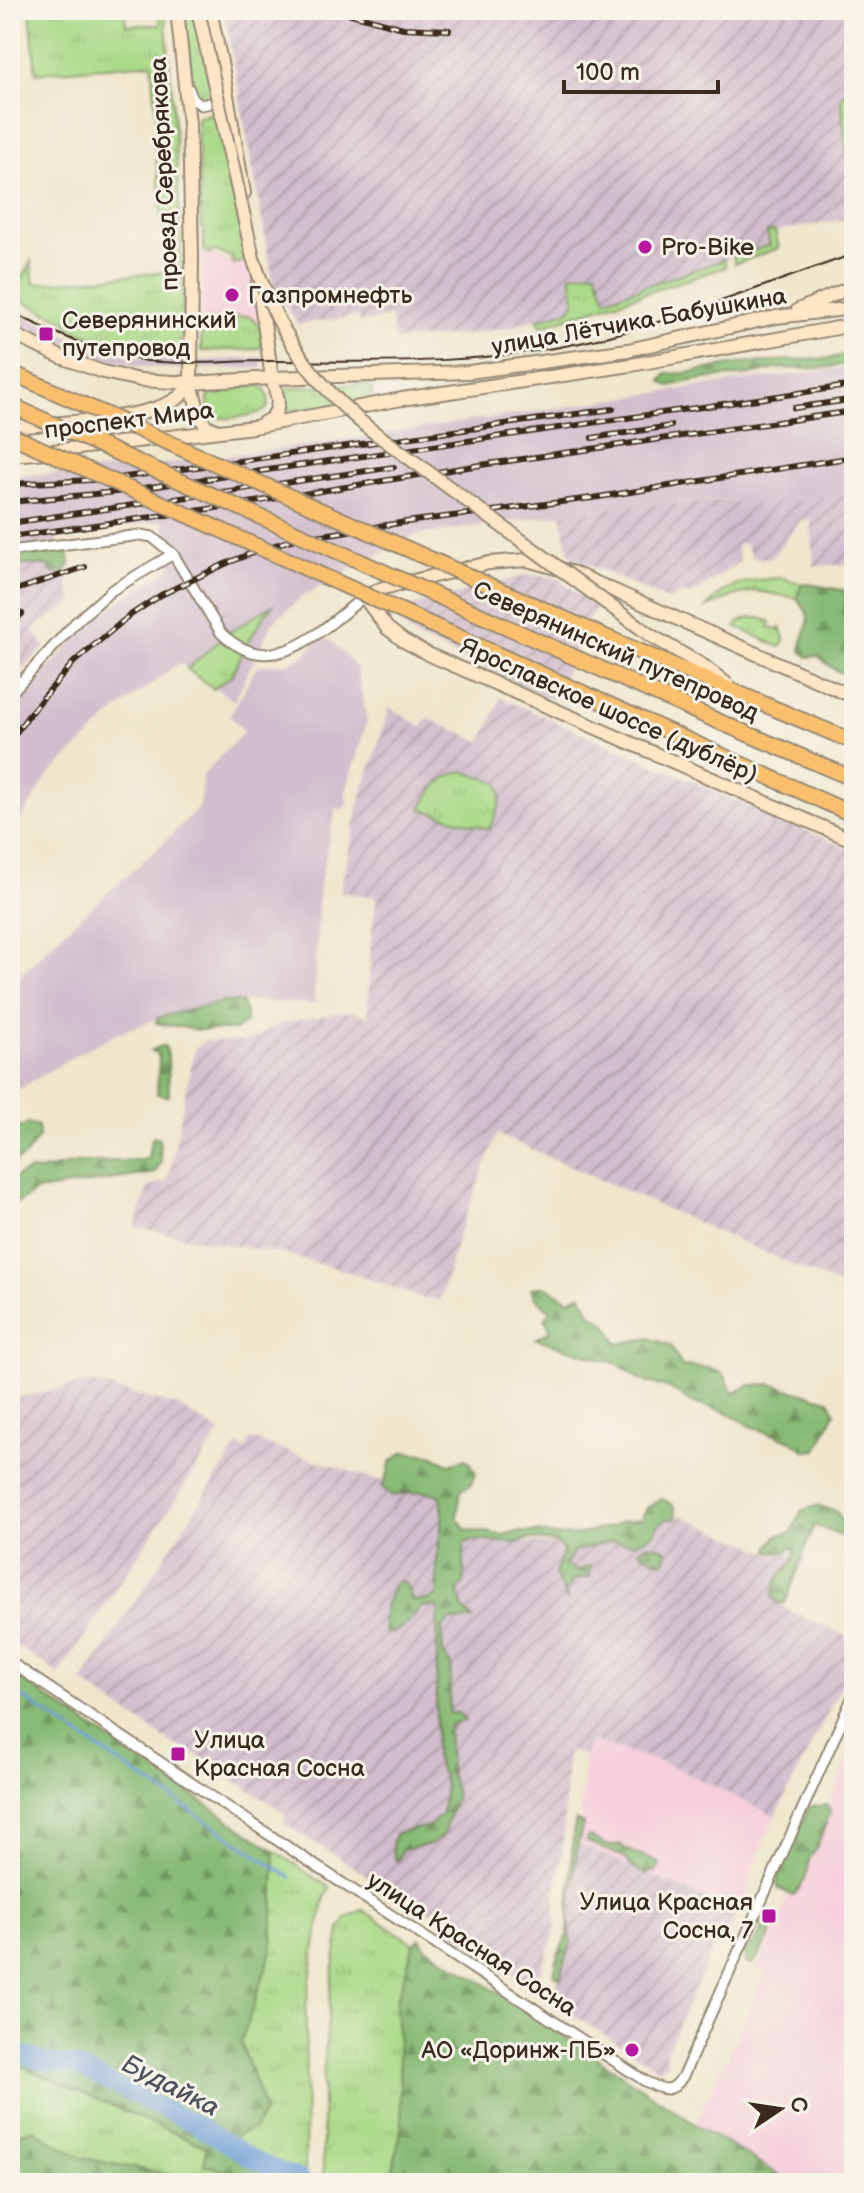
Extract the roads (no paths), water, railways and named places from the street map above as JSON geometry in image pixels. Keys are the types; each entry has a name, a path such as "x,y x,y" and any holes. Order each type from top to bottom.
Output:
{"main road":[{"name":"проезд Серебрякова","path":"177,10 189,124 193,270 191,383 200,417 206,426 219,431"},
{"path":"198,10 253,258 284,332 303,362 324,388 371,430 650,635 705,667 740,694"},
{"path":"210,10 278,400 272,418 253,427"},
{"path":"776,317 821,302 854,286"},
{"name":"улица Лётчика Бабушкина","path":"10,333 61,357 103,372 140,380 191,383 469,372 628,350 776,317 854,308"},
{"path":"827,329 854,316"},
{"name":"улица Лётчика Бабушкина","path":"253,427 402,399 631,365 854,325"},
{"name":"Северянинский путепровод","path":"10,372 603,636 854,742"},
{"path":"10,427 136,413 174,401 191,383"},
{"name":"Северянинский путепровод","path":"10,405 854,779"},
{"name":"проспект Мира","path":"10,455 253,427"},
{"path":"10,435 854,815"},
{"path":"358,601 383,588 489,563 527,560 574,573 854,697"},
{"name":"Ярославское шоссе (дублёр)","path":"358,601 404,641 430,655 854,841"}],"street":[{"path":"180,55 192,98 201,105 215,102 221,96 223,72"},
{"path":"10,551 141,535 152,537 173,554 221,633 253,653 275,654 290,649 329,625 358,601"},
{"path":"10,694 77,621 112,590 173,554"},
{"name":"улица Красная Сосна","path":"10,1662 645,2081 665,2090 677,2086 683,2076 854,1694"}],"waterway":[{"path":"10,1689 291,1878"},
{"name":"Будайка","path":"10,2051 49,2063 77,2067 195,2124 258,2162 302,2180"}],"tram line":[{"path":"10,312 94,348 147,361 444,360 525,352 606,337 854,254"}],"railway":[{"path":"337,10 403,28 449,30"},
{"path":"10,502 116,492 854,385"},
{"path":"794,408 849,400"},
{"path":"10,484 111,479 613,409"},
{"path":"10,537 854,411"},
{"path":"592,438 671,426"},
{"path":"10,741 74,662 129,616 161,595 262,549 291,540 406,522 592,498 854,457"},
{"path":"10,523 394,467"},
{"path":"10,592 85,567"},
{"path":"10,624 22,614"}],"place":[{"name":"Pro-Bike","path":"645,247"},
{"name":"Газпромнефть","path":"232,295"},
{"name":"Северянинский путепровод","path":"46,334"},
{"name":"Улица Красная Сосна","path":"178,1754"},
{"name":"Улица Красная Сосна, 7","path":"769,1916"},
{"name":"АО «Доринж-ПБ»","path":"632,2050"}]}
